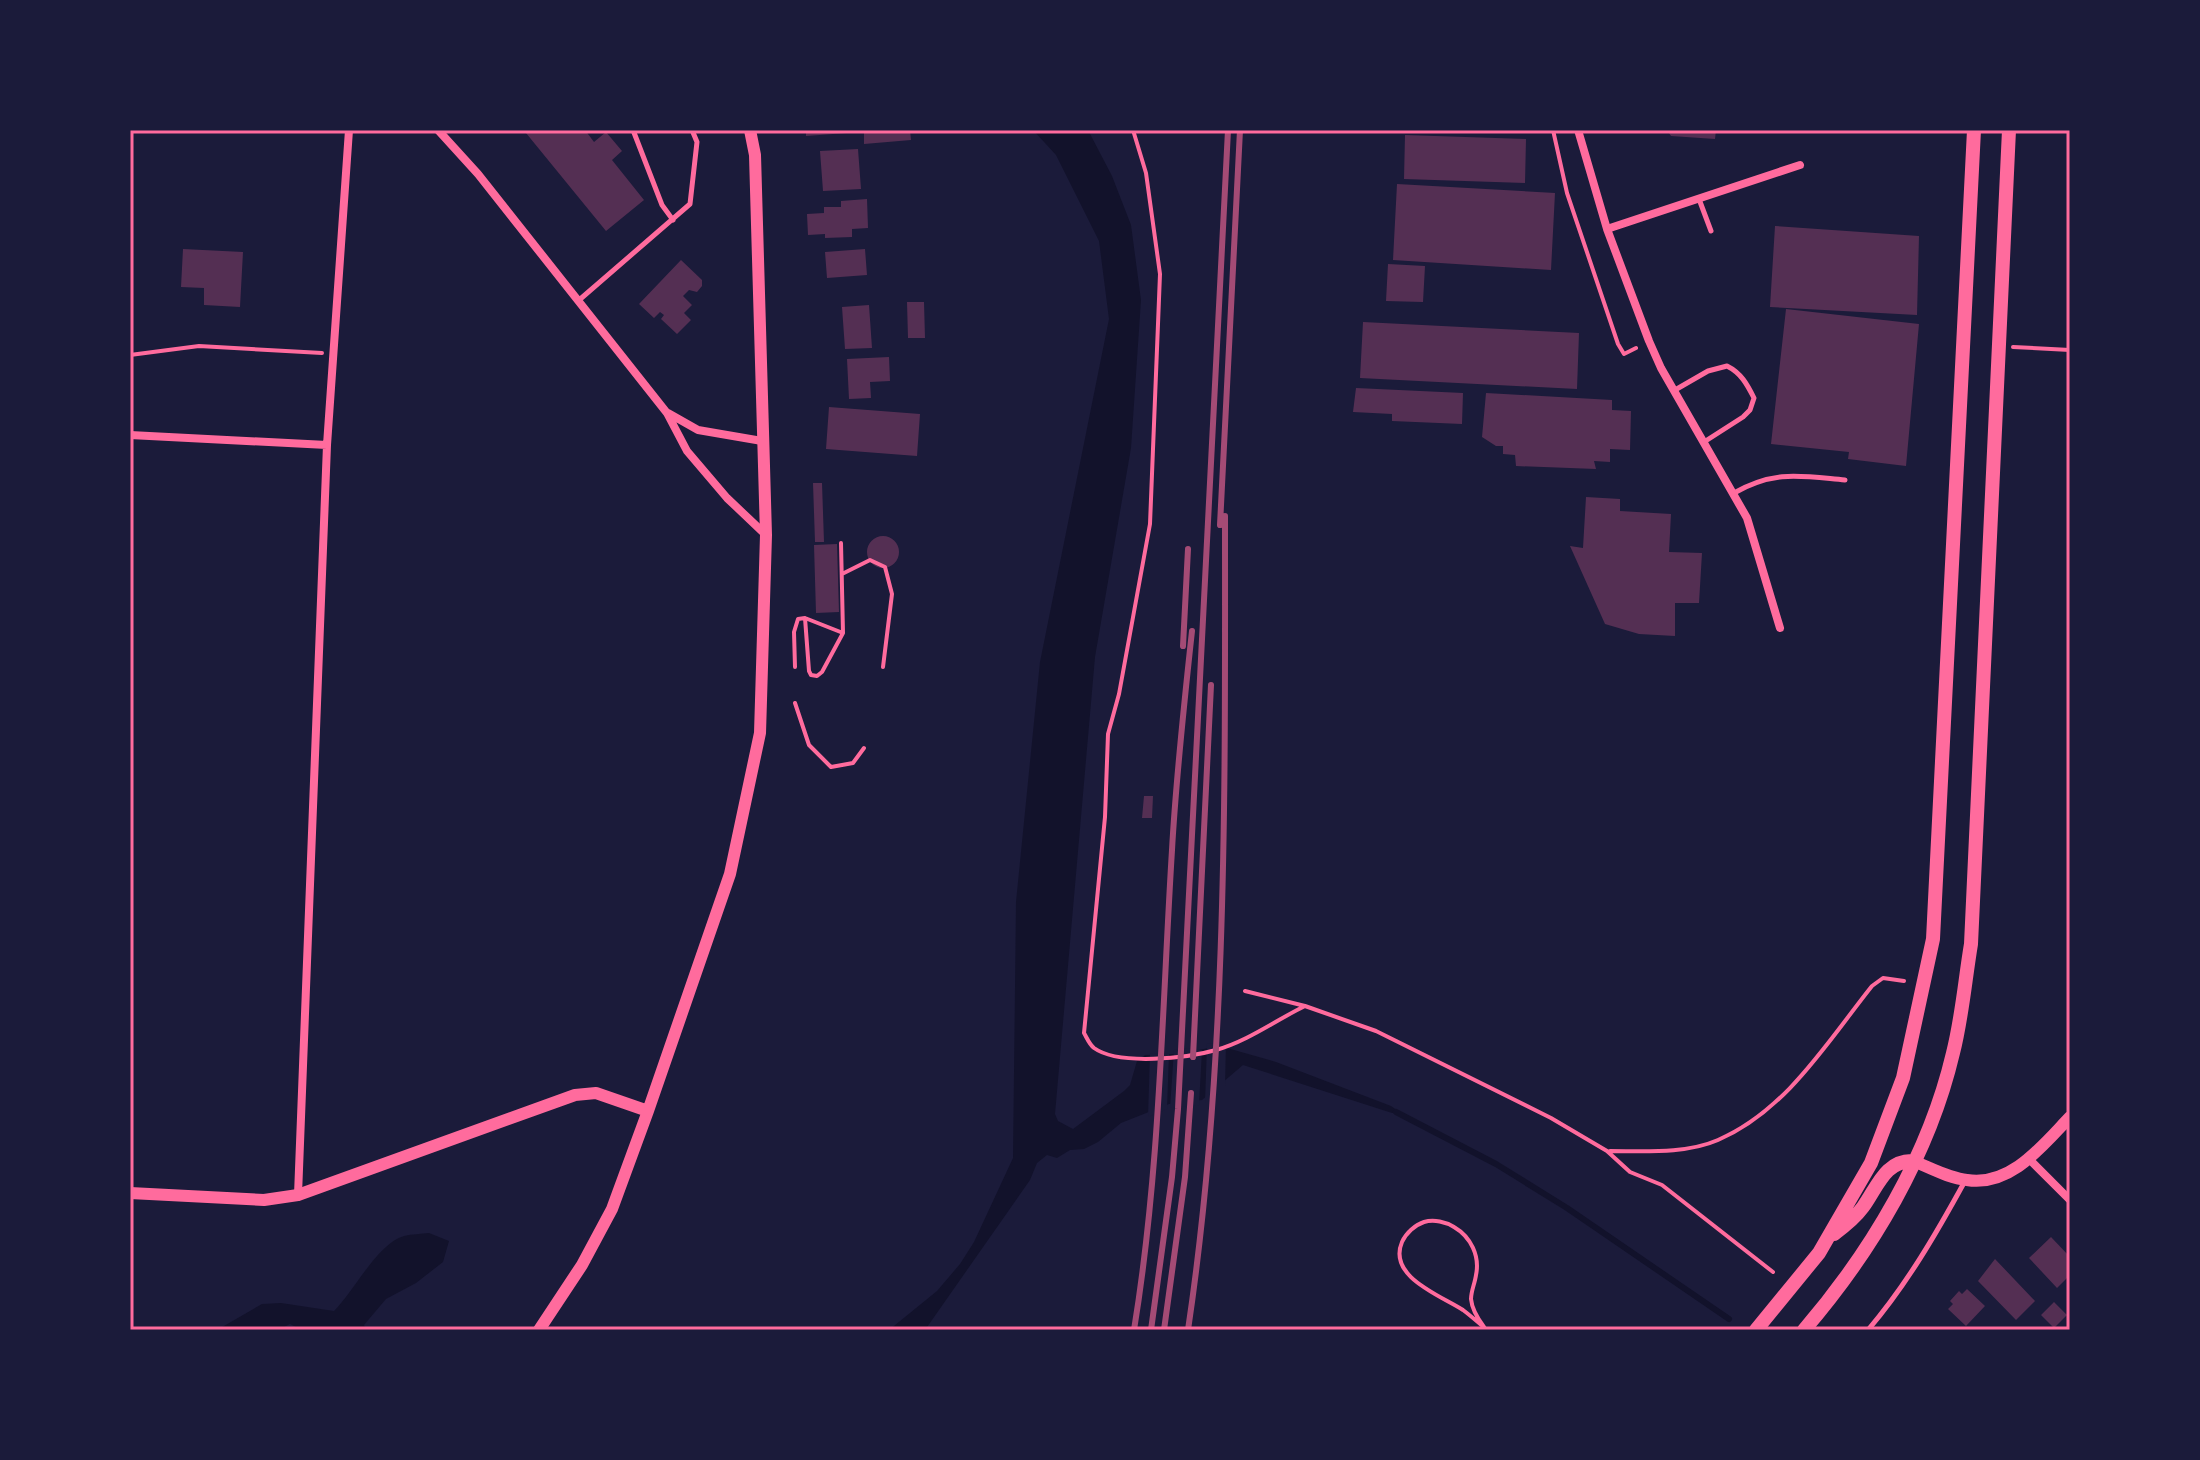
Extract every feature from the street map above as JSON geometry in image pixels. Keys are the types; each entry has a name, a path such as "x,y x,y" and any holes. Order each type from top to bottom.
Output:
{"main road":[{"path":"1756,1330 1830,1237 1871,1163 1890,1118 1916,1028 1933,939 1974,130"},
{"path":"1811,1328 1881,1226 1941,1094 1954,1051 1971,944 2009,130"},
{"path":"1830,1237 1853,1218 1889,1170 1901,1162 1913,1161"}],"street":[{"path":"298,1195 327,445 349,130"},
{"path":"438,130 478,174 667,413 687,451 727,498 766,535"},
{"path":"539,1330 582,1265 612,1209 730,874 760,733 766,535 755,155 750,130"},
{"path":"1578,130 1607,229 1649,341 1747,518 1780,628"},
{"path":"1607,229 1800,165"},
{"path":"667,413 698,430 762,441"},
{"path":"130,435 327,445"},
{"path":"130,1193 264,1200 298,1195 575,1095 596,1093 648,1111"},
{"path":"1913,1161 1966,1180 1995,1179 2029,1159 2070,1117"},
{"path":"2029,1159 2070,1200"}],"lane":[{"path":"633,130 662,205 673,220"},
{"path":"578,302 690,204 697,142 692,130"},
{"path":"1699,199 1711,231"},
{"path":"1674,390 1708,371 1727,366 1745,381 1754,398 1750,410 1703,442"},
{"path":"1733,494 1752,483 1783,475 1845,480"},
{"path":"1868,1330 1893,1300 1924,1253 1966,1180"}],"path":[{"path":"1133,130 1146,173 1160,274 1150,524 1119,694 1108,734 1105,817 1084,1033 1091,1046 1103,1053 1133,1059 1170,1057 1218,1050 1305,1006"},
{"path":"1553,130 1567,193 1618,344 1624,354 1649,341"},
{"path":"130,355 199,346 332,353"},
{"path":"1999,346 2070,350"},
{"path":"805,618 809,671 817,676 843,633 841,543"},
{"path":"842,574 870,560 885,567 892,594 883,667"},
{"path":"795,667 794,632 798,619 805,618 843,633"},
{"path":"795,703 809,745 831,767 853,763 864,748"},
{"path":"1607,1151 1665,1151 1717,1141 1757,1118 1788,1089 1872,986 1883,978 1904,981"},
{"path":"1245,991 1305,1006 1376,1031 1551,1118 1607,1151 1630,1172 1662,1185 1773,1272"},
{"path":"1432,1221 1448,1224 1470,1241 1477,1264 1471,1300 1476,1316 1485,1329 1463,1310 1420,1285 1408,1273 1400,1256 1401,1244 1406,1234 1418,1225 1432,1221"}],"shaded area":[{"path":"1033,130 1088,130 1112,176 1131,225 1141,300 1131,448 1095,657 1055,1114 1058,1121 1073,1129 1130,1085 1137,1061 1145,1055 1177,1054 1220,1046 1276,1062 1391,1106 1401,1113 1392,1113 1243,1065 1202,1100 1169,1104 1121,1123 1084,1149 1070,1150 1057,1158 1047,1155 1037,1163 1030,1180 925,1330 889,1330 937,1291 960,1264 974,1242 1013,1158 1016,902 1040,662 1109,319 1099,241 1056,155"},
{"path":"429,1233 449,1241 443,1262 416,1283 386,1299 364,1325 366,1330 302,1330 290,1324 278,1330 217,1330 262,1304 281,1303 334,1311 385,1248 404,1236"}],"pier":[{"path":"1207,1044 1226,1044 1225,1086 1205,1103"},
{"path":"1174,1050 1202,1050 1199,1105 1170,1108"},
{"path":"1150,1053 1169,1054 1167,1109 1148,1117"}],"building":[{"path":"529,130 585,130 594,142 606,132 622,151 612,160 644,200 606,231 526,133"},
{"path":"806,130 860,130 860,132 806,136"},
{"path":"864,130 910,130 911,140 864,144"},
{"path":"1667,130 1716,130 1715,139 1671,136"},
{"path":"1405,135 1526,139 1525,183 1404,179"},
{"path":"858,149 861,189 823,191 820,151"},
{"path":"1397,184 1555,193 1551,270 1393,260"},
{"path":"867,199 868,228 852,229 852,237 808,235 807,214 824,213 824,207 841,207 841,201"},
{"path":"1775,226 1919,236 1917,315 1770,307"},
{"path":"183,249 243,252 240,307 204,305 204,288 181,287"},
{"path":"865,249 867,275 827,278 825,252"},
{"path":"681,260 702,280 702,286 697,292 689,290 683,296 692,305 684,313 691,320 677,334 661,319 664,315 660,312 654,318 639,304"},
{"path":"1388,264 1425,266 1423,302 1386,301"},
{"path":"907,302 924,302 925,338 908,338"},
{"path":"869,305 872,348 845,349 842,307"},
{"path":"1786,309 1919,324 1906,466 1848,459 1849,452 1771,444"},
{"path":"1363,322 1579,333 1577,389 1360,378"},
{"path":"889,357 890,381 870,382 871,398 849,399 847,359"},
{"path":"1356,388 1463,393 1462,424 1392,421 1392,414 1353,412"},
{"path":"1486,393 1612,400 1612,410 1631,411 1630,450 1610,449 1610,462 1594,461 1596,469 1516,466 1515,455 1503,454 1503,446 1496,446 1482,437"},
{"path":"829,407 920,414 917,456 826,449"},
{"path":"813,483 822,483 824,542 815,542"},
{"path":"1586,497 1620,499 1620,511 1671,514 1669,552 1702,553 1699,603 1675,603 1675,636 1639,634 1605,624 1570,546 1583,548"},
{"path":"883,536 894,541 899,552 894,563 883,568 872,563 867,552 872,541"},
{"path":"837,544 839,612 816,613 814,545"},
{"path":"1144,796 1153,796 1152,818 1142,818"},
{"path":"2051,1237 2070,1257 2067,1271 2070,1275 2057,1288 2029,1258"},
{"path":"1995,1259 2035,1301 2016,1320 1978,1281"},
{"path":"1967,1289 1985,1306 1966,1326 1948,1309 1953,1304 1950,1301 1959,1291 1962,1294"},
{"path":"2054,1302 2067,1315 2054,1328 2041,1315"}],"waterway":[{"path":"1396,1112 1496,1164 1567,1208 1729,1319"}],"railway":[{"path":"1151,1330 1178,1109 1228,130"},
{"path":"1220,525 1240,130"},
{"path":"1188,1330 1211,1127 1222,924 1225,516"},
{"path":"1183,646 1188,549"},
{"path":"1134,1330 1155,1150 1174,823 1192,631"},
{"path":"1193,1057 1211,685"},
{"path":"1164,1330 1185,1177 1191,1093"}]}
